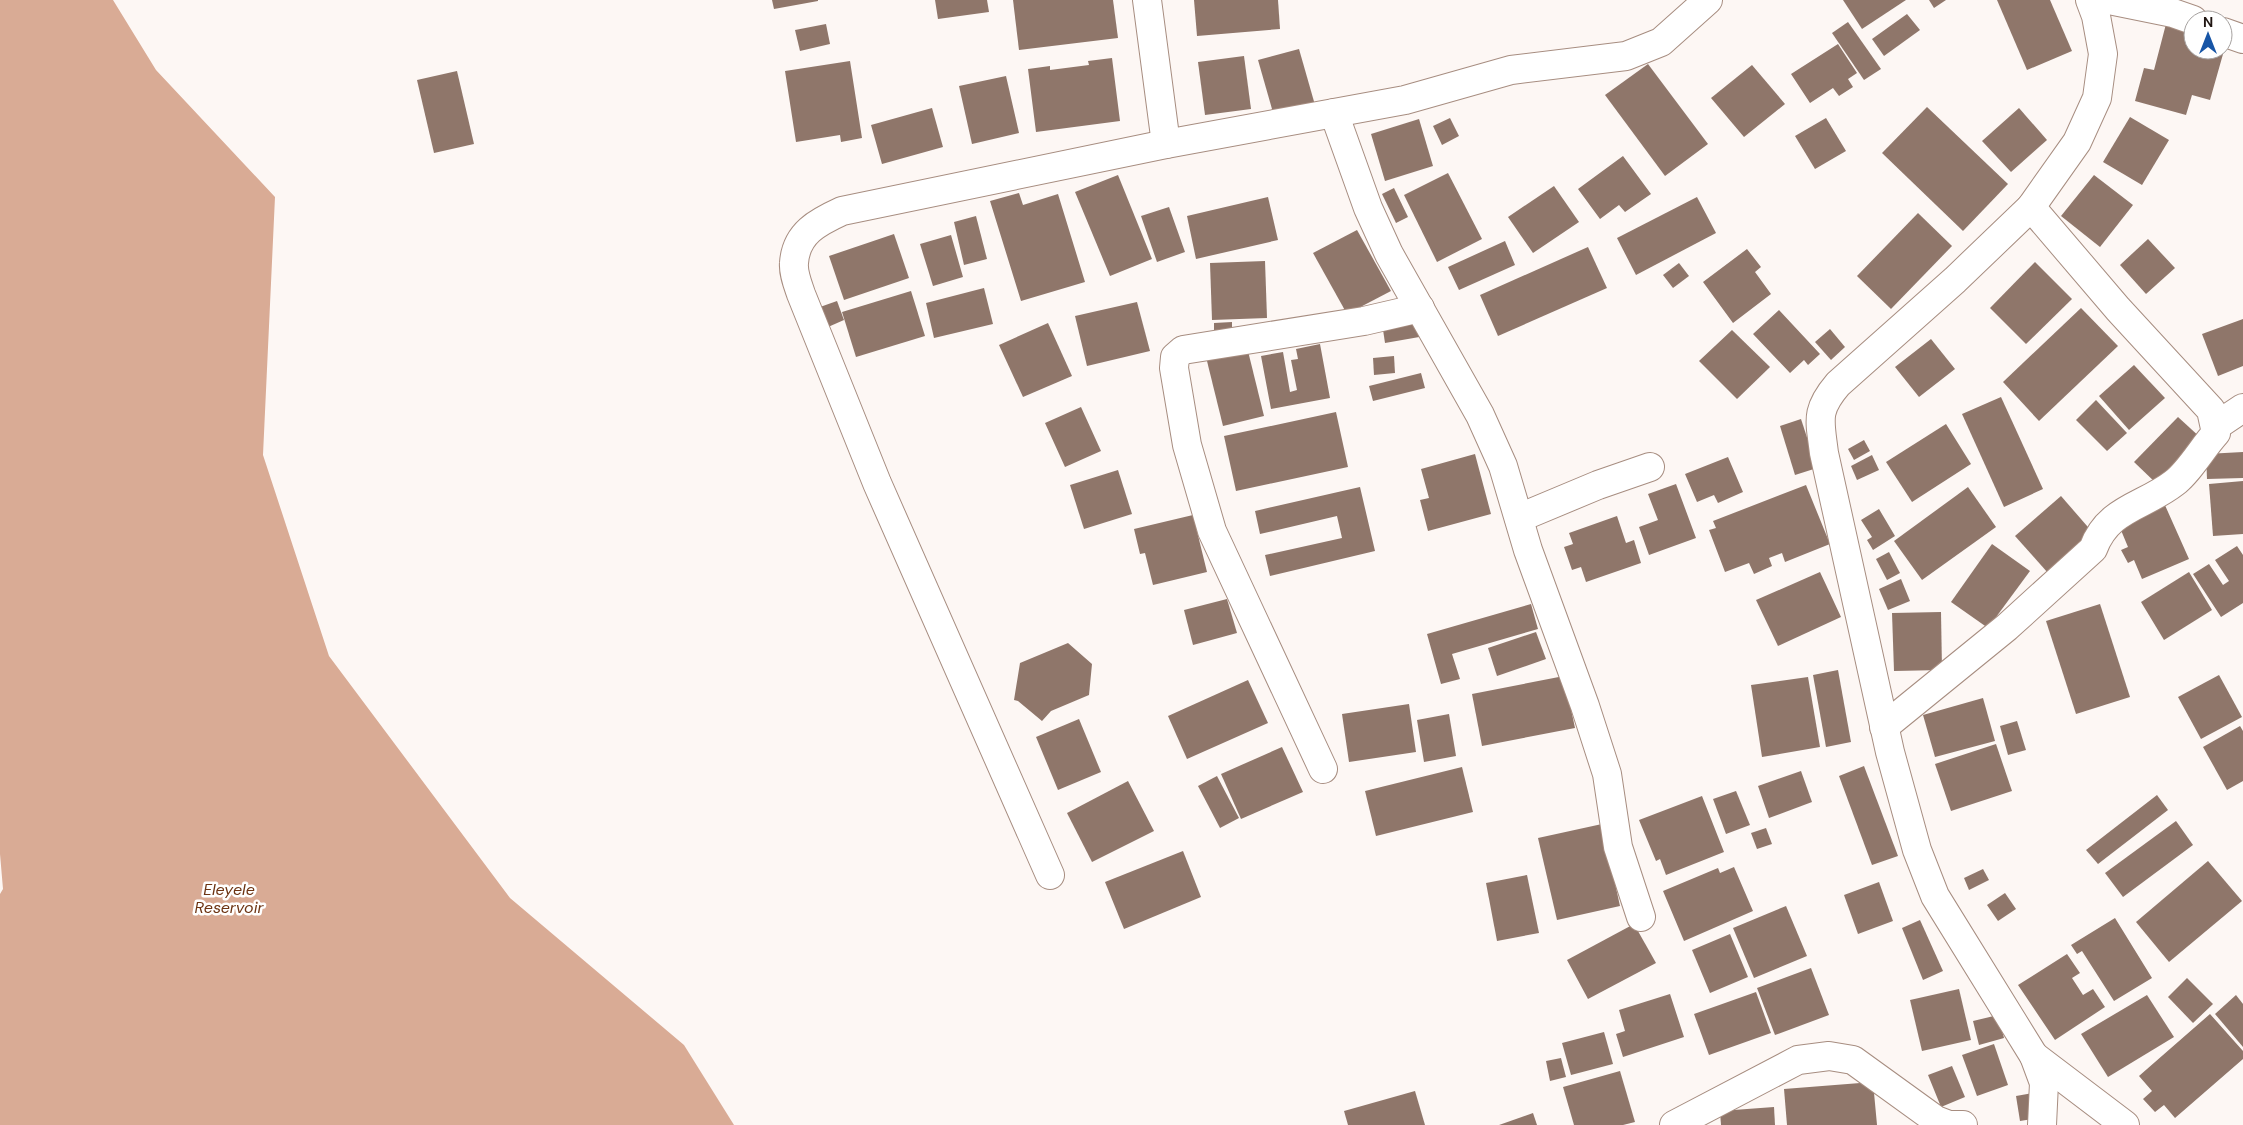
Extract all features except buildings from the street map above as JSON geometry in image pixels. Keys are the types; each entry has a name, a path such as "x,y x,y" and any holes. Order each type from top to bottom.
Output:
{"street":[{"path":"1147,0 1166,144"},
{"path":"1050,875 878,483 800,294 794,264 799,242 816,223 842,211 1166,144 1405,100 1511,70 1626,56 1661,42 1708,0"},
{"path":"2042,1125 2044,1083 2034,1056 1935,896 1917,850 1884,727 1824,453 1820,419 1824,400 1838,384 1955,280 2031,207 2077,142 2097,98 2103,54 2096,16 2090,0"},
{"path":"2110,0 2183,16"},
{"path":"1334,113 1368,208 1389,254 1480,415 1503,466 1519,518 1586,706 1607,774 1618,847 1641,917"},
{"path":"1884,727 2006,627 2092,549 2097,536 2109,521 2175,483 2216,432 2211,410 2118,309 2031,207"},
{"path":"1324,769 1212,531 1186,445 1174,368 1175,357 1183,350 1364,321 1420,308"},
{"path":"2216,426 2243,408"},
{"path":"1519,518 1598,484 1650,467"},
{"path":"1674,1125 1798,1060 1829,1056 1853,1060 1936,1120 1949,1124 1963,1125"},
{"path":"2034,1056 2125,1125"}],"water":[{"name":"Eleyele Reservoir","path":"0,0 113,0 156,70 275,197 263,455 329,656 510,898 684,1045 734,1125 0,1125 0,894 3,889 0,854"}]}
